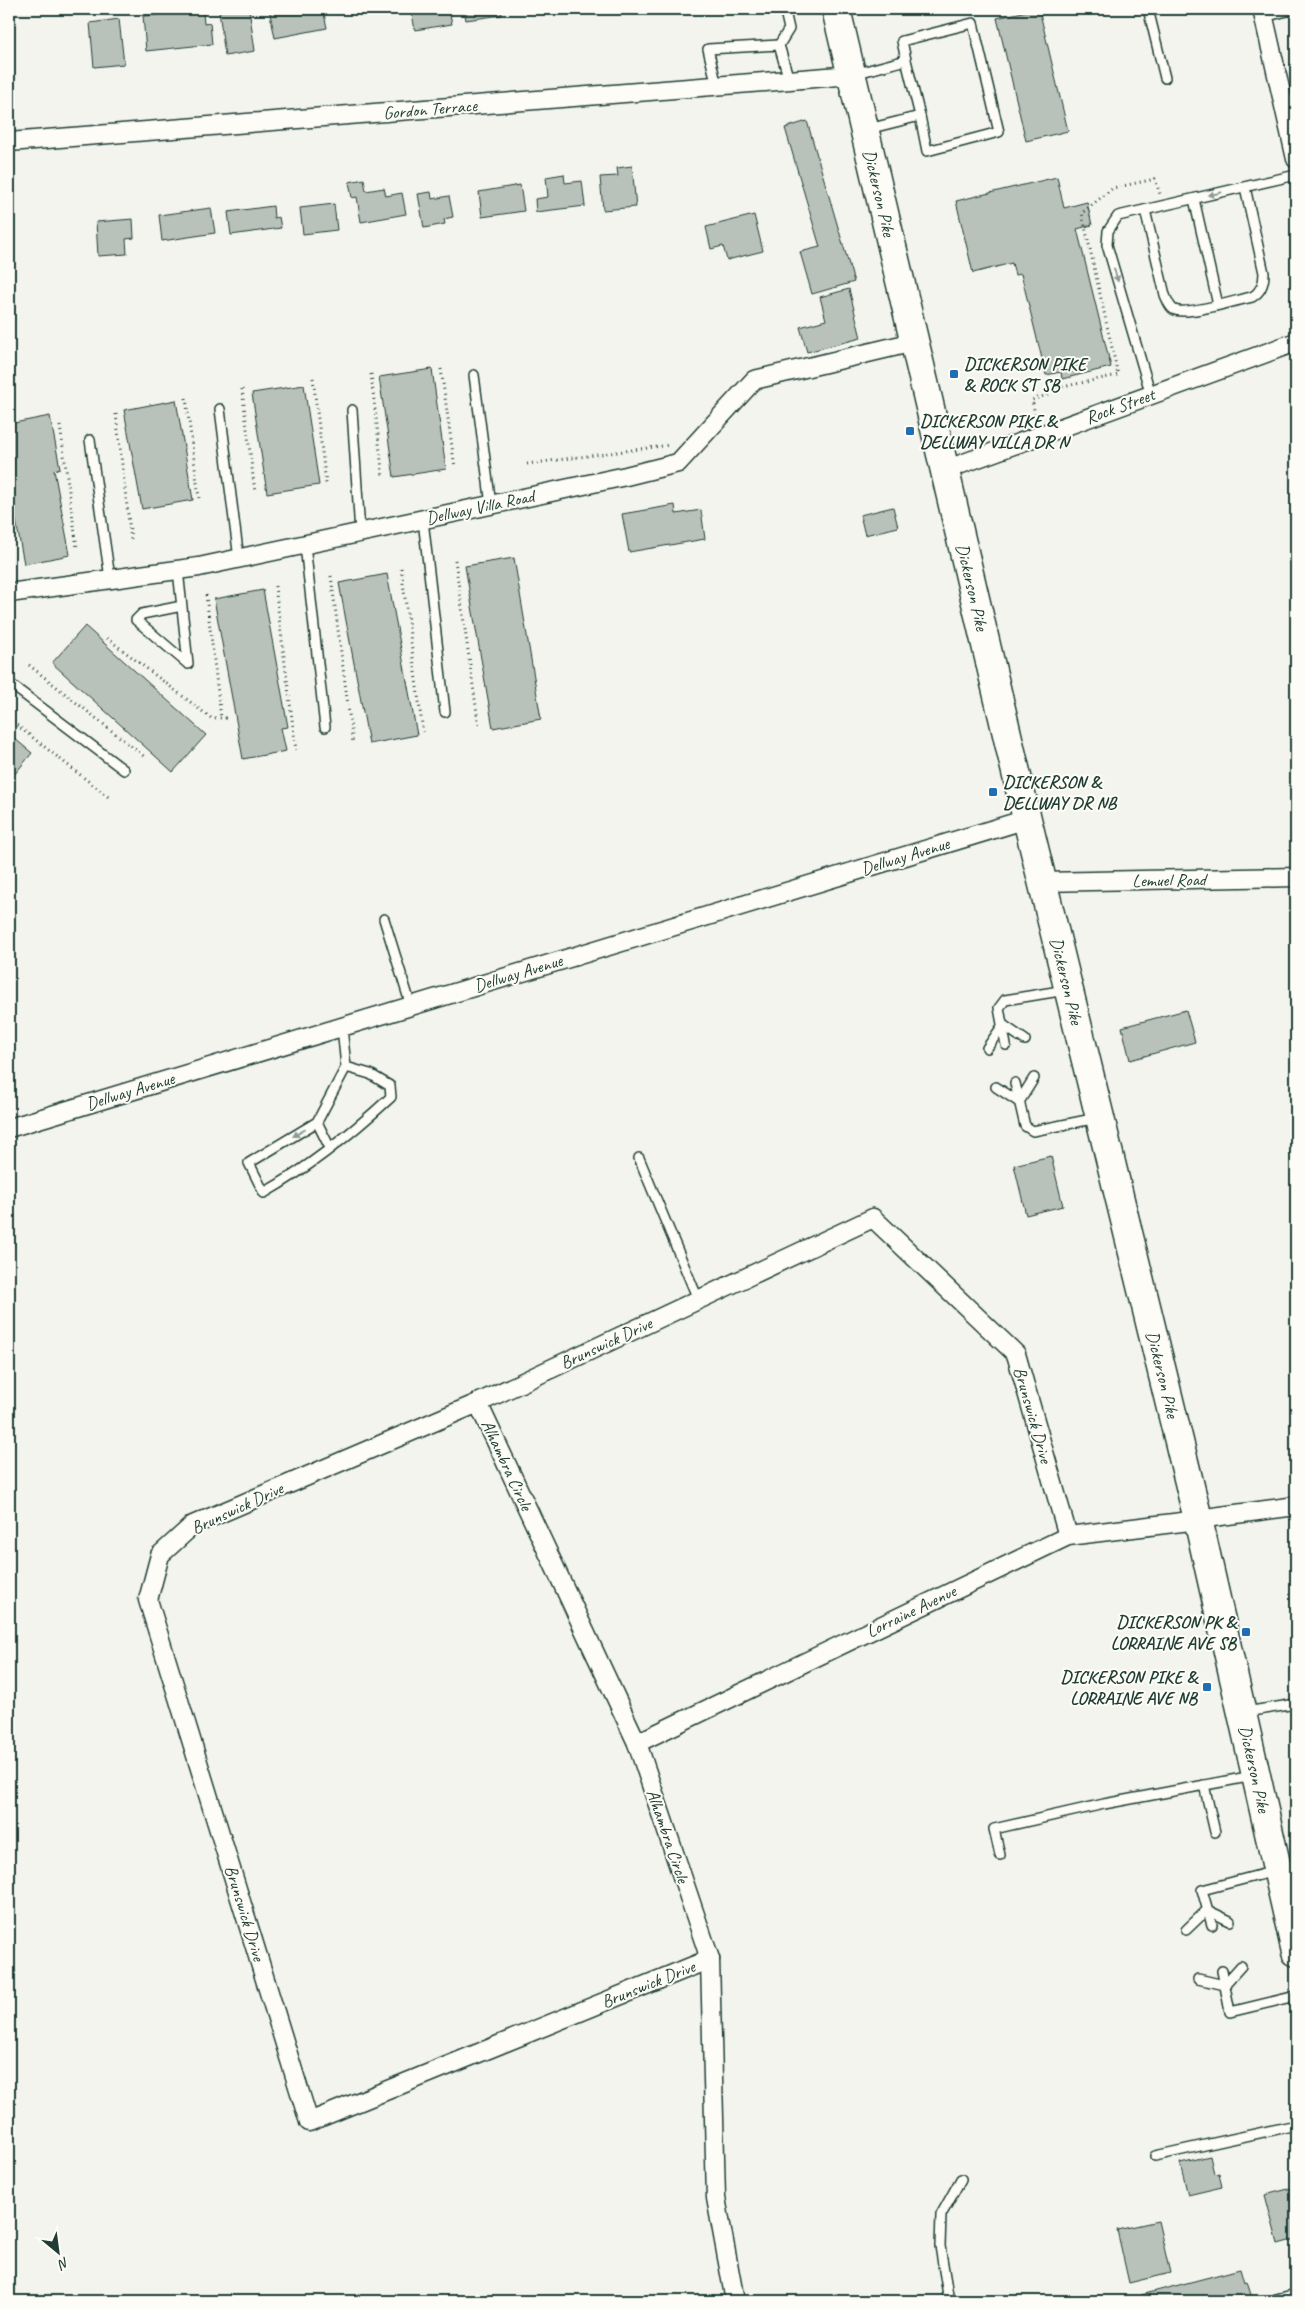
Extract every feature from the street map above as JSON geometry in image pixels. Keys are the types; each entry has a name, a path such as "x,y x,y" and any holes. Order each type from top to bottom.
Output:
{"main road":[{"name":"Dickerson Pike","path":"836,9 1042,882 1198,1520 1296,1952"}],"street":[{"path":"1263,13 1296,159"},
{"name":"Gordon Terrace","path":"9,142 852,75"},
{"name":"Dellway Villa Road","path":"9,593 178,570 239,559 626,476 678,462 754,380 914,342"},
{"name":"Rock Street","path":"945,470 1296,342"},
{"name":"Dellway Avenue","path":"9,1128 1027,818"},
{"name":"Lemuel Road","path":"1042,882 1296,877"},
{"name":"Brunswick Drive","path":"710,1959 310,2122 148,1600 160,1555 193,1525 478,1403 873,1218 1016,1354 1068,1536"},
{"name":"Alhambra Circle","path":"478,1403 637,1743 710,1959 716,2198 735,2301"},
{"name":"Lorraine Avenue","path":"637,1743 1068,1536 1198,1520 1295,1503"}],"lane":[{"path":"1148,9 1165,78"},
{"path":"1263,13 1295,9"},
{"path":"786,16 789,30 779,45 789,80"},
{"path":"973,23 999,132 927,151 906,60 902,41 973,23"},
{"path":"717,86 708,49 779,45"},
{"path":"852,75 906,60"},
{"path":"865,130 920,116"},
{"path":"1151,395 1107,245 1108,231 1118,216 1296,175"},
{"path":"1145,210 1165,296 1169,304 1174,310 1180,312 1218,305 1256,295 1264,282 1264,273 1245,187"},
{"path":"1194,199 1218,305"},
{"path":"474,375 490,505"},
{"path":"220,410 239,559"},
{"path":"352,410 360,533"},
{"path":"90,440 110,578"},
{"path":"423,520 445,712"},
{"path":"305,545 325,727"},
{"path":"178,570 182,606 188,664 136,620 142,614 182,606"},
{"path":"9,683 124,770"},
{"path":"384,919 411,1006"},
{"path":"1006,1045 999,1008 1005,1000 1068,989"},
{"path":"1003,1025 1025,1040"},
{"path":"988,1048 1003,1025"},
{"path":"342,1027 346,1067 317,1122 249,1163 264,1193 292,1177 363,1123 391,1096 390,1086 370,1074 346,1067"},
{"path":"1019,1102 1034,1078"},
{"path":"1015,1083 1025,1126 1033,1131 1100,1118"},
{"path":"996,1087 1019,1102"},
{"path":"317,1122 330,1148"},
{"path":"639,1158 698,1299"},
{"path":"1242,1713 1296,1704"},
{"path":"1000,1855 994,1829 1256,1775"},
{"path":"1204,1785 1215,1832"},
{"path":"1212,1925 1202,1890 1278,1871"},
{"path":"1207,1910 1230,1921"},
{"path":"1186,1930 1207,1910"},
{"path":"1224,1985 1242,1966"},
{"path":"1222,1971 1230,2012 1296,1996"},
{"path":"1198,1979 1224,1985"},
{"path":"1155,2156 1296,2125"},
{"path":"949,2301 940,2246 941,2215 961,2178"},
{"path":"1276,2299 1296,2294"}],"path":[{"path":"441,369 454,468"},
{"path":"371,374 383,478"},
{"path":"313,378 326,484"},
{"path":"242,389 255,492"},
{"path":"186,398 199,498"},
{"path":"116,414 131,540"},
{"path":"60,426 77,548"},
{"path":"527,464 671,445"},
{"path":"456,560 478,727"},
{"path":"401,568 423,732"},
{"path":"331,576 353,744"},
{"path":"275,586 296,750"},
{"path":"206,595 221,718"},
{"path":"107,638 211,718 226,718"},
{"path":"29,665 146,758"},
{"path":"9,719 111,799"}],"building":[{"path":"249,9 255,51 225,56 219,11"},
{"path":"269,9 323,9 327,28 275,38"},
{"path":"411,9 449,9 452,24 415,30"},
{"path":"464,9 501,9 502,15 466,20"},
{"path":"1039,9 1068,131 1026,141 997,18"},
{"path":"203,11 204,24 210,23 212,44 146,51 143,16"},
{"path":"119,19 124,64 94,67 90,23"},
{"path":"807,121 854,282 812,294 800,252 820,247 785,128"},
{"path":"632,166 636,207 603,210 600,177 618,176 617,168"},
{"path":"564,174 565,183 582,181 585,206 536,212 535,199 548,197 546,177"},
{"path":"1057,177 1064,208 1087,202 1092,225 1077,229 1111,367 1062,379 1061,372 1046,375 1021,274 1015,275 1012,263 973,273 956,201"},
{"path":"364,179 366,191 384,188 386,196 402,193 406,214 361,222 357,197 352,198 349,182"},
{"path":"520,185 524,211 482,217 479,192"},
{"path":"431,192 432,199 449,196 453,217 444,219 445,224 424,228 418,194"},
{"path":"334,204 337,230 303,234 300,208"},
{"path":"273,206 274,218 279,217 281,228 231,235 228,212"},
{"path":"211,208 215,233 162,241 159,215"},
{"path":"754,215 763,251 727,260 723,246 711,249 706,227"},
{"path":"133,219 134,238 126,239 127,254 98,256 96,222"},
{"path":"849,289 861,338 807,352 800,327 826,320 820,297"},
{"path":"432,369 446,469 394,477 379,377"},
{"path":"304,385 319,485 267,493 252,393"},
{"path":"176,400 193,500 142,509 124,410"},
{"path":"50,416 60,468 54,470 70,555 24,564 9,484 9,424"},
{"path":"675,505 676,514 701,510 705,539 629,552 622,514"},
{"path":"893,507 898,527 865,535 860,515"},
{"path":"514,558 541,719 493,728 465,566"},
{"path":"387,574 417,735 369,744 339,583"},
{"path":"263,590 288,727 281,728 286,751 243,759 214,599"},
{"path":"85,626 206,735 173,772 52,663"},
{"path":"9,734 32,753 9,781"},
{"path":"1186,1010 1195,1042 1130,1060 1122,1027"},
{"path":"1051,1156 1063,1206 1026,1215 1014,1165"},
{"path":"1210,2156 1214,2174 1219,2173 1222,2187 1188,2195 1180,2163"},
{"path":"1296,2187 1296,2239 1278,2244 1265,2195"},
{"path":"1158,2221 1170,2273 1129,2283 1117,2230"},
{"path":"1240,2269 1244,2283 1247,2282 1253,2301 1143,2301 1141,2295"}],"place":[{"name":"DICKERSON PIKE & ROCK ST SB","path":"954,374"},
{"name":"DICKERSON PIKE & DELLWAY VILLA DR N","path":"910,431"},
{"name":"DICKERSON & DELLWAY DR NB","path":"993,792"},
{"name":"DICKERSON PK & LORRAINE AVE SB","path":"1246,1632"},
{"name":"DICKERSON PIKE & LORRAINE AVE NB","path":"1207,1687"}]}
